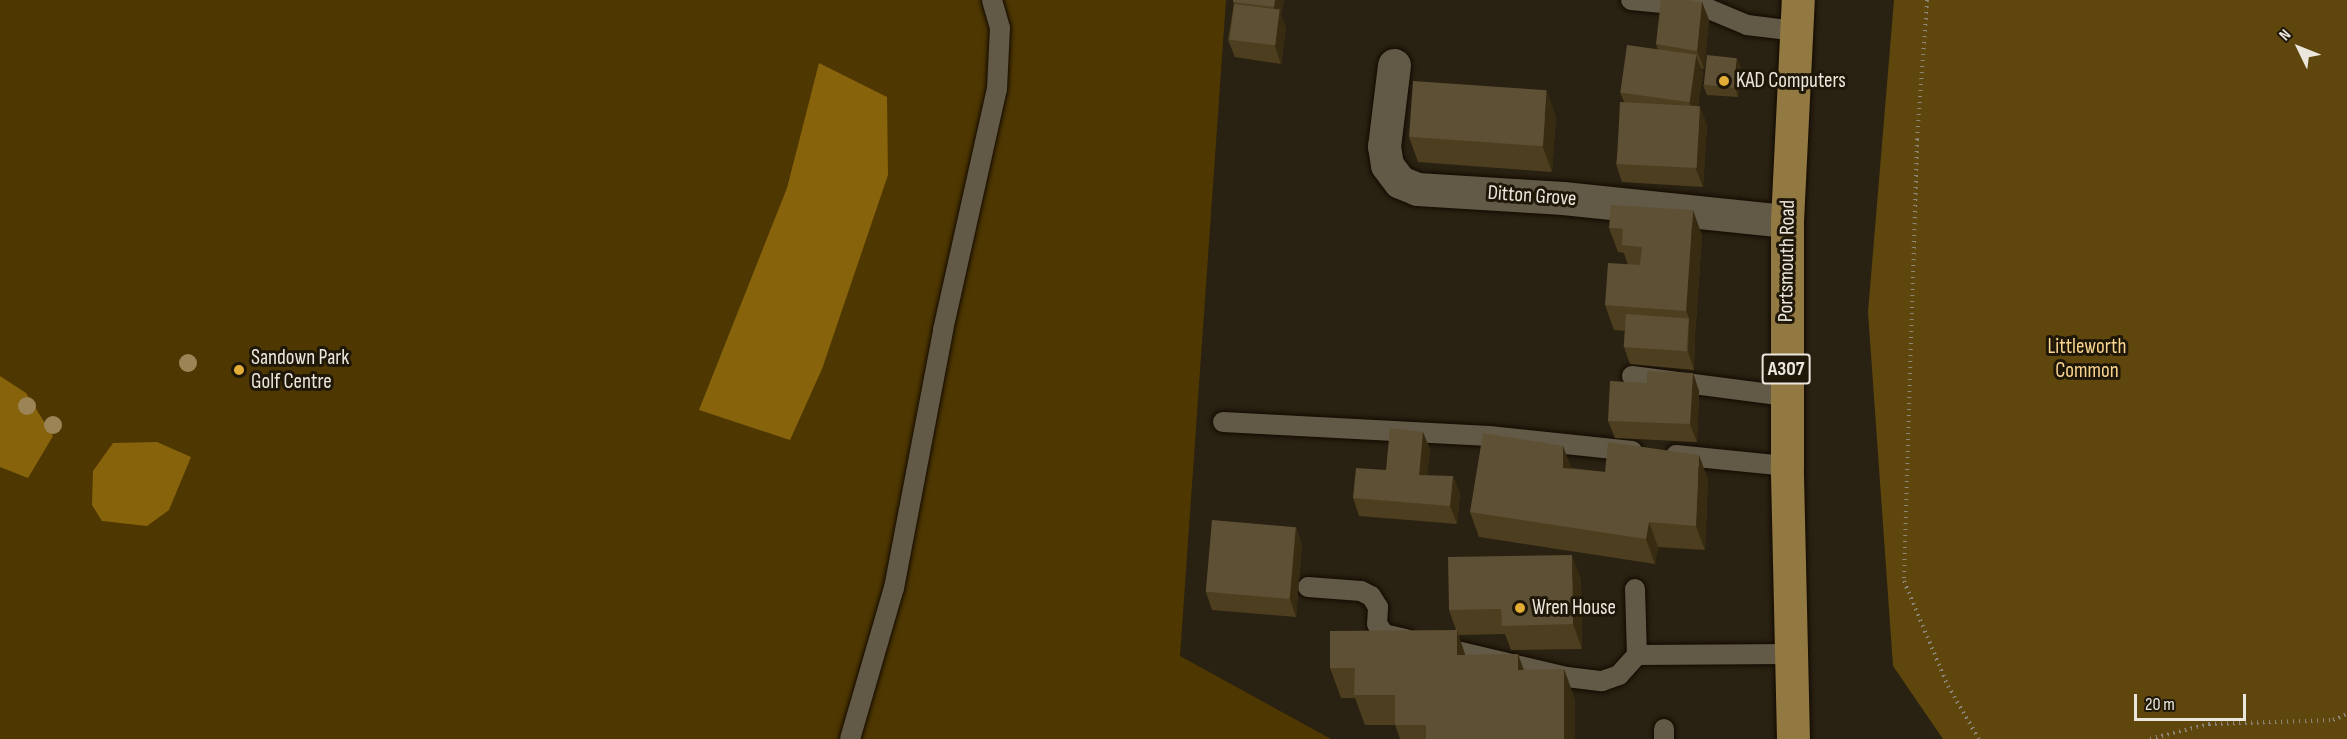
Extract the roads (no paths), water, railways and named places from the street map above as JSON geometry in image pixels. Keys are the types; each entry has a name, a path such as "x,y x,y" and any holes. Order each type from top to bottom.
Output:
{"main road":[{"name":"Portsmouth Road","path":"1793,739 1786,396 1787,221 1796,16"}],"street":[{"name":"Ditton Grove","path":"1394,65 1384,146 1387,165 1400,182 1417,189 1563,198 1787,221"}],"lane":[{"path":"850,739 894,588 943,330 997,89 1000,28 992,0"},
{"path":"1631,0 1704,7 1746,25 1796,16"},
{"path":"1632,376 1786,396"},
{"path":"1223,422 1489,436 1787,466"},
{"path":"1308,587 1361,591 1371,596 1378,607 1377,624 1384,634 1568,677 1602,681 1619,675 1637,655 1635,589"},
{"path":"1637,655 1792,654"}],"place":[{"name":"KAD Computers","path":"1724,81"},
{"name":"Sandown Park Golf Centre","path":"239,370"},
{"name":"Wren House","path":"1520,608"}],"park label":[{"name":"Littleworth Common","path":"2087,359"}]}
